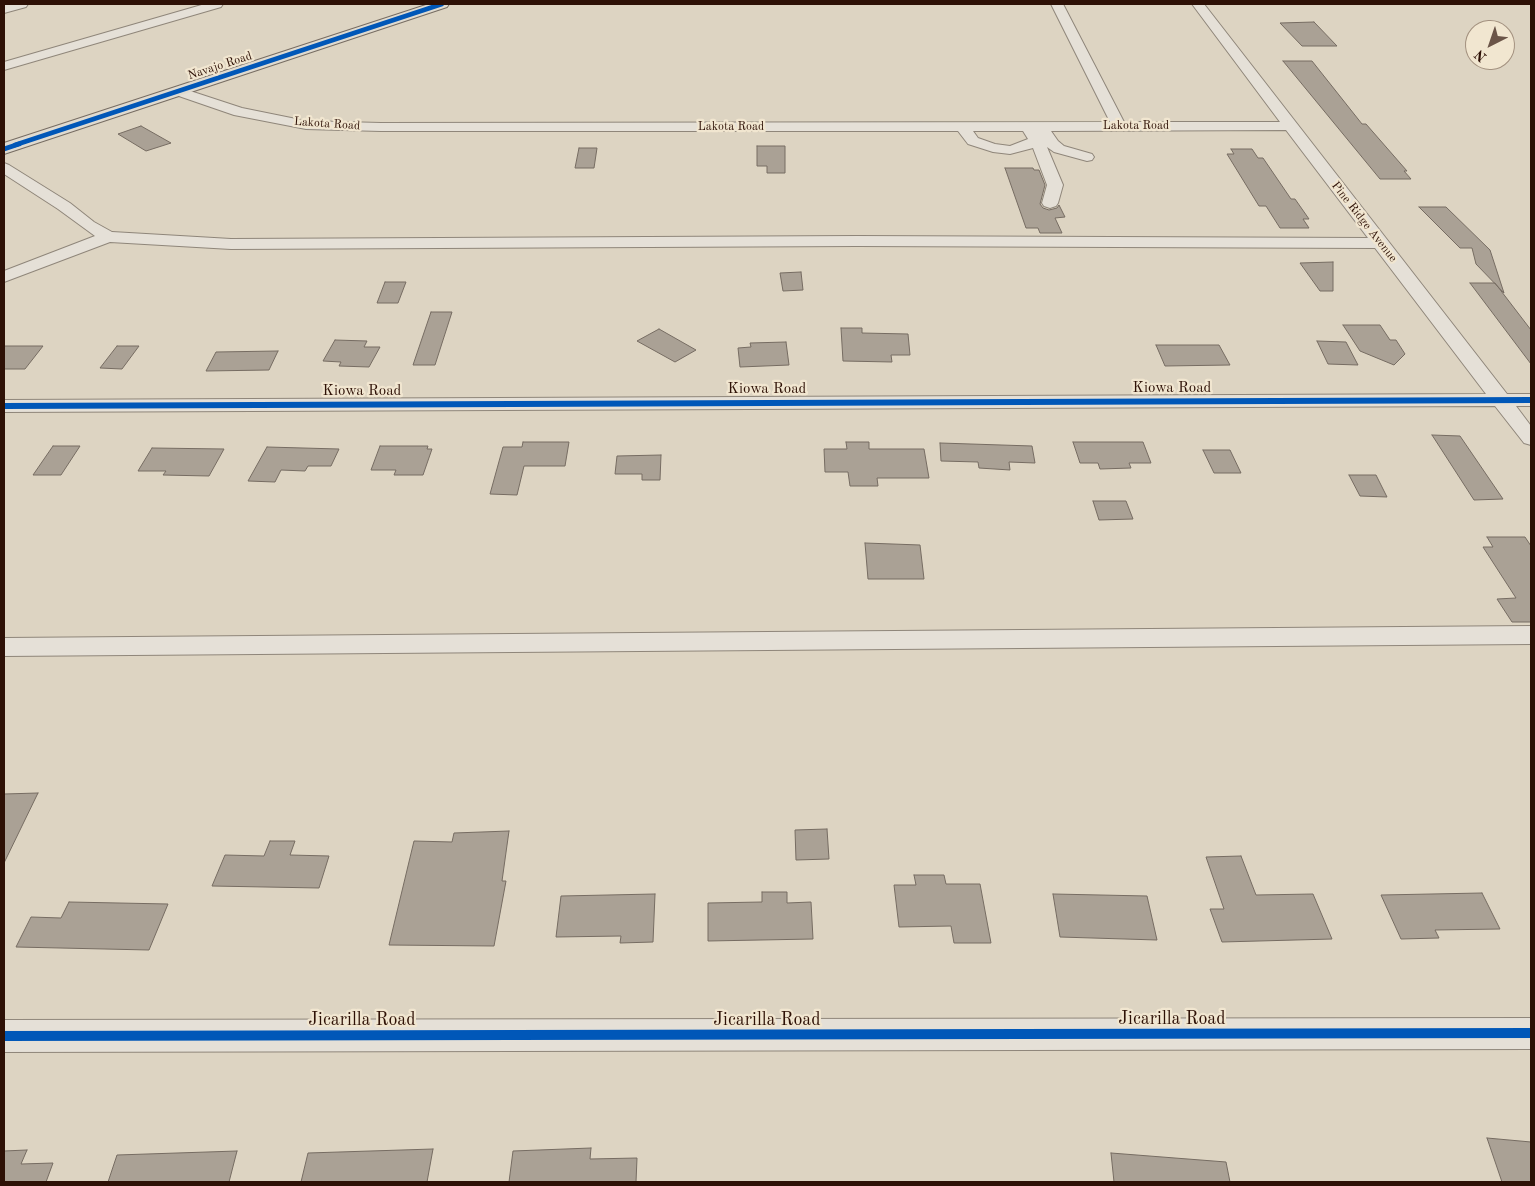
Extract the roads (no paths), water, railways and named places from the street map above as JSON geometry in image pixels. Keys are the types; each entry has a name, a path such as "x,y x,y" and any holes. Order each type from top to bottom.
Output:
{"main road":[{"name":"Navajo Road","path":"4,149 442,4"}],"street":[{"path":"4,9 22,4"},
{"path":"4,66 217,4"},
{"path":"1057,4 1119,126"},
{"name":"Pine Ridge Avenue","path":"1198,4 1531,439"},
{"name":"Lakota Road","path":"178,91 239,112 306,125 381,127 962,126 1035,131 1119,126 1290,126"},
{"path":"962,126 973,142 993,148 1010,150 1025,146 1035,131"},
{"path":"1035,131 1059,149 1087,157"},
{"path":"1035,131 1055,186 1050,203"},
{"path":"4,168 64,206 88,225 108,237"},
{"path":"4,277 108,237 231,244 837,241 1380,243"},
{"name":"Kiowa Road","path":"4,406 1531,400"},
{"path":"4,647 1531,635"},
{"name":"Jicarilla Road","path":"4,1036 1531,1033"}]}
